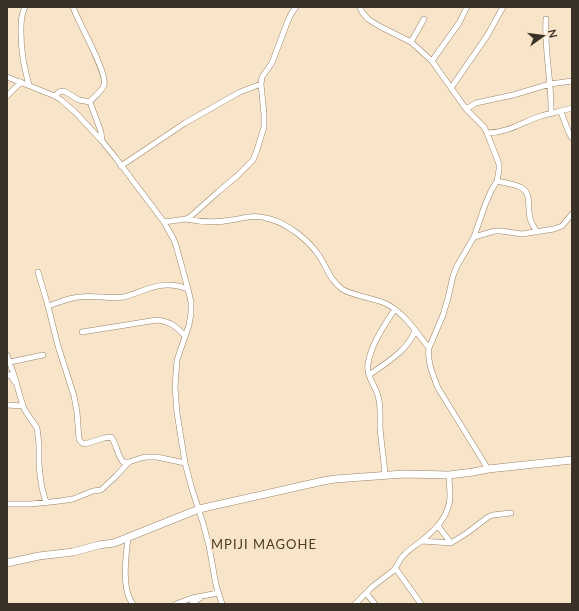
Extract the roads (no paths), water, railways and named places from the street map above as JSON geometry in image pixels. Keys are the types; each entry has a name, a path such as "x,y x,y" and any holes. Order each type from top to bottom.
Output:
{"street":[{"path":"25,7 21,19 21,44 22,57 30,85"},
{"path":"55,96 59,92 64,91 79,100 90,102 104,85 104,79 95,55 73,7"},
{"path":"186,219 194,214 253,160 264,127 261,84 262,77 272,63 287,23 296,7"},
{"path":"360,7 368,19 411,42 432,61 466,109 488,133 499,164 497,182 485,205 474,237 457,266 443,315 429,348 428,354 432,373 438,388 488,469"},
{"path":"432,61 459,23 467,7"},
{"path":"451,88 487,36 503,7"},
{"path":"411,42 424,19"},
{"path":"546,20 546,41 552,102 551,113"},
{"path":"7,77 55,96 75,112 102,141 164,222 174,240 191,302 189,325 178,360 175,387 177,413 185,463 209,546 218,593 222,604"},
{"path":"466,109 476,103 513,95 550,84 572,81"},
{"path":"7,96 21,82"},
{"path":"121,166 185,123 240,92 261,84"},
{"path":"90,102 101,132 102,141"},
{"path":"488,133 508,130 538,117 572,108"},
{"path":"561,112 572,138"},
{"path":"497,182 522,188 526,192 528,198 529,216 537,232"},
{"path":"474,237 495,231 522,234 554,229 562,226 572,214"},
{"path":"164,222 186,219 218,222 255,216 270,219 283,224 305,240 318,254 330,275 343,289 384,302 395,309 406,319 429,348"},
{"path":"38,272 58,346 74,396 79,439 81,442 85,444 104,438 111,438 124,462 147,457 157,457 185,463"},
{"path":"48,306 79,297 124,297 163,284 176,285 188,289"},
{"path":"385,475 380,427 379,398 369,375 368,366 370,355 381,331 395,309"},
{"path":"82,332 157,320 174,325 185,336"},
{"path":"369,375 403,349 412,338 415,331"},
{"path":"7,355 17,384 22,406 37,428 39,444 39,470 46,503"},
{"path":"10,362 43,355"},
{"path":"7,374 14,379 17,384"},
{"path":"7,405 22,406"},
{"path":"7,563 39,556 73,552 99,545 114,543 199,510 329,480 404,474 449,475 488,469 572,460"},
{"path":"7,504 46,503 73,499 93,491 101,490 116,477 129,462"},
{"path":"355,604 372,587 396,569 398,563 404,555 438,526 445,516 449,506 449,475"},
{"path":"422,541 451,543 488,517 511,512"},
{"path":"438,526 451,543"},
{"path":"128,538 125,565 128,596 131,604"},
{"path":"396,569 421,604"},
{"path":"176,604 192,598 218,593"},
{"path":"366,593 375,604"},
{"path":"191,604 204,595"}],"district":[{"name":"MPIJI MAGOHE","path":"264,544"}]}
